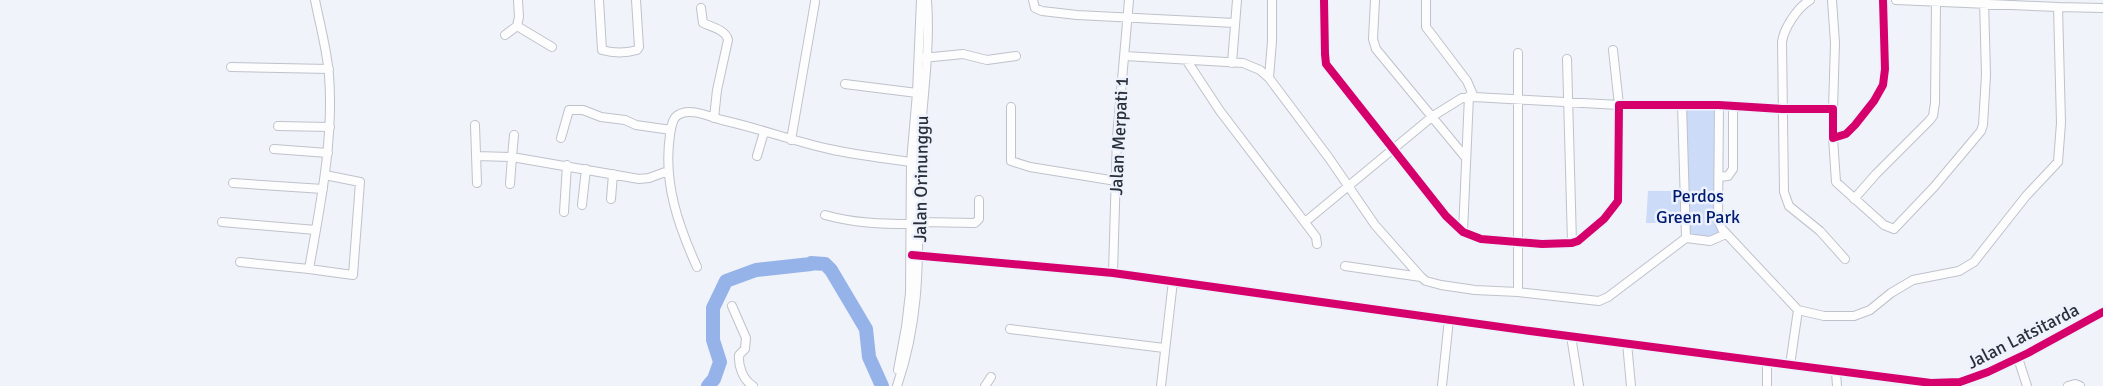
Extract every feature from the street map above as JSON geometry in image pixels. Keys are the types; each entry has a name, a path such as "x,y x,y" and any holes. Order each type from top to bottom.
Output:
{"street":[{"path":"309,270 323,189 330,127 329,69 315,0"},
{"path":"506,35 517,26 519,17 518,0"},
{"path":"599,0 602,50 612,52 633,51 639,47 636,0"},
{"name":"Jalan Orinunggu","path":"898,385 912,332 916,255 920,222 921,0"},
{"name":"Jalan Orinunggu","path":"916,255 911,224 911,162 927,0"},
{"path":"1033,0 1035,8 1042,11 1128,18 1235,23"},
{"name":"Jalan Merpati 1","path":"1113,273 1118,121 1129,0"},
{"path":"1232,63 1237,0"},
{"path":"1269,78 1273,23 1272,0"},
{"path":"1324,0 1324,54 1326,64 1446,216 1463,232 1481,239 1518,243 1572,244 1593,229 1615,207 1618,201 1619,105 1613,50"},
{"path":"1375,0 1373,39 1376,49 1466,158"},
{"path":"1426,0 1426,26 1468,81 1471,96 1463,232"},
{"path":"1810,0 1803,6 1782,36 1784,192 1786,200 1794,212 1820,231 1844,259"},
{"path":"1832,0 1835,43 1833,138 1836,180 1854,199 1887,227 1894,229 1934,187 1981,131 1985,83 1984,2"},
{"path":"1833,138 1846,134 1855,125 1874,101 1883,85 1885,69 1883,0"},
{"path":"1896,0 1936,3 2049,3 2058,7 2103,8"},
{"path":"791,140 815,2"},
{"path":"1854,199 1933,116 1936,103 1936,3"},
{"path":"1719,105 1718,220 1726,234 1798,310 1824,316 1854,316 1870,310 1891,293 1913,280 1959,272 1974,262 2026,196 2058,162 2061,123 2058,7"},
{"path":"701,8 703,23 723,32 727,35 728,40 717,90 714,118"},
{"path":"517,26 552,48"},
{"path":"1518,53 1518,292"},
{"path":"922,58 963,54 987,60 1016,56"},
{"path":"1125,56 1232,63 1253,66 1260,70 1269,78 1350,187 1375,225 1426,281 1476,290 1518,292 1599,301 1608,297 1686,238 1710,241 1726,234"},
{"path":"1567,59 1572,244"},
{"path":"1187,61 1220,111 1316,237 1317,244"},
{"path":"231,67 329,69"},
{"path":"844,84 917,93"},
{"path":"1305,222 1324,205 1350,187 1433,116 1454,102 1471,96 1619,105 1719,105 1782,109 1833,108"},
{"path":"1682,105 1686,238"},
{"path":"1011,107 1012,161 1030,167 1116,182"},
{"path":"1719,177 1728,176 1733,169 1733,107"},
{"path":"561,138 569,110 583,110 601,116 625,120 636,125 671,130"},
{"path":"697,267 679,222 671,194 668,171 671,130 675,117 680,114 691,112 830,150 911,162"},
{"path":"475,125 477,183"},
{"path":"278,126 330,127"},
{"path":"757,156 764,132"},
{"path":"510,184 514,136"},
{"path":"274,150 328,153"},
{"path":"476,156 512,158 566,165 644,179 668,171"},
{"path":"564,212 566,165"},
{"path":"582,205 586,169"},
{"path":"611,199 613,174"},
{"path":"240,262 353,275 360,182 324,175"},
{"path":"232,183 323,189"},
{"path":"920,222 975,223 979,218 979,200"},
{"path":"825,215 846,222 911,224"},
{"path":"222,222 316,230"},
{"name":"Jalan Latsitarda","path":"916,255 1113,273 1931,385 1966,381 2018,358 2103,312"},
{"path":"1345,266 1421,277"},
{"path":"1161,386 1173,281"},
{"path":"732,306 746,338 746,346 740,355 739,365 749,383 753,386"},
{"path":"1790,365 1798,310"},
{"path":"1442,386 1449,319"},
{"path":"1010,329 1164,348"},
{"path":"1571,336 1579,386"},
{"path":"1627,343 1631,386"},
{"path":"2018,358 2027,386"},
{"path":"1767,363 1767,386"},
{"path":"1836,372 1837,386"},
{"path":"985,386 991,377"},
{"path":"2068,386 2075,384 2080,386"}],"green space":[{"name":"Perdos Green Park","path":"1682,105 1718,106 1718,177 1722,235 1710,241 1686,238 1686,223 1646,223 1648,191 1684,191"}],"waterway":[{"path":"811,263 825,264 831,270 866,329 869,357 882,386"},
{"path":"708,386 714,379 720,362 713,340 713,308 726,281 756,270 811,264"}],"cycle path":[{"path":"1324,0 1326,64 1446,216 1463,232 1481,239 1542,244 1578,241 1604,219 1618,201 1619,105 1719,105 1782,109 1833,109 1833,138 1846,134 1874,101 1883,85 1885,69 1883,0"},
{"path":"912,255 1113,273 1530,331 1931,383 1960,382 1988,372 2028,353 2103,312"}]}
